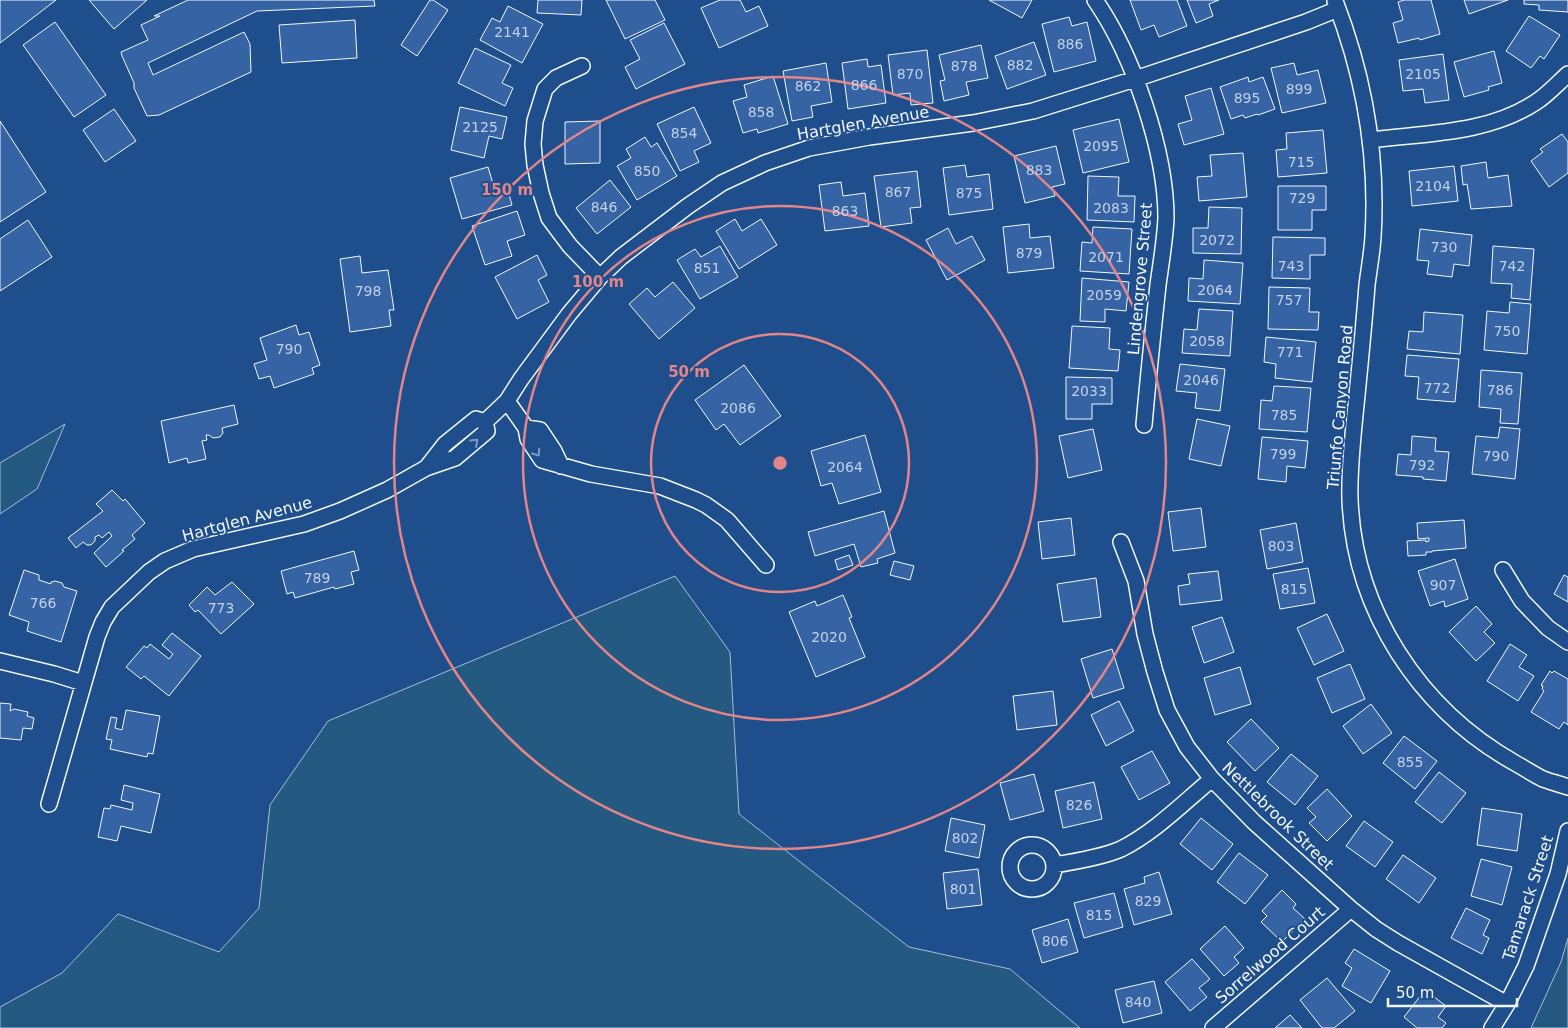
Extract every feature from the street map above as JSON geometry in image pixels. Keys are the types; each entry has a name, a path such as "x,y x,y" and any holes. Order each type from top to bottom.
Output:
{"street":[{"name":"Lindengrove Street","path":"1095,0 1118,37 1135,79 1154,136 1163,180 1166,218 1144,425"},
{"name":"Hartglen Avenue","path":"49,804 103,622 112,607 149,572 165,561 193,549 304,524 328,516 387,490 426,468 445,444 476,419 485,422 507,401 569,314 600,278 629,252 688,206 722,183 785,155 810,148 868,137 1004,118 1033,111 1306,22 1336,5"},
{"name":"Triunfo Canyon Road","path":"1336,5 1352,49 1364,97 1371,140 1373,236 1352,452 1350,498 1356,548 1364,580 1376,612 1388,634 1414,676 1432,698 1461,726 1496,752 1542,779 1568,787"},
{"path":"582,66 556,78 545,89 535,121 534,165 549,218 570,246 600,278"},
{"path":"1371,140 1444,132 1503,119 1536,102 1568,74"},
{"path":"507,401 526,428 540,430 554,451 560,466 591,474 660,486 696,500 727,520 766,565"},
{"name":"Nettlebrook Street","path":"1122,542 1136,581 1145,634 1167,710 1187,747 1212,779 1254,822 1376,929 1507,1004"},
{"path":"1502,570 1522,601 1541,622 1568,642"},
{"path":"0,661 84,683"},
{"path":"1054,865 1078,862 1119,850 1148,832 1212,779"},
{"name":"Tamarack Street","path":"1492,1028 1507,1004 1526,966 1558,874 1568,831"},
{"name":"Sorrelwood Court","path":"1213,1028 1351,909"}],"shaded area":[{"path":"65,424 37,489 0,514 0,463"},
{"path":"675,576 730,652 739,814 909,947 1010,969 1080,1028 0,1028 0,1007 62,973 118,914 219,952 259,908 270,805 328,721"},
{"path":"1568,938 1568,1028 1531,1028 1561,962"}],"building":[{"path":"0,0 56,0 0,43"},
{"path":"89,0 147,0 114,29"},
{"path":"188,0 374,0 375,6 257,11 148,63 153,75 244,32 250,44 251,72 159,115 147,116 134,88 134,83 121,52 148,40 141,25 160,16 154,16"},
{"path":"430,0 448,10 417,56 401,45"},
{"path":"538,0 582,0 581,15 537,13"},
{"path":"606,0 655,0 665,20 625,39"},
{"path":"720,0 740,0 746,12 759,6 768,26 719,48 701,8"},
{"path":"989,0 1032,0 1022,18"},
{"path":"1130,0 1177,0 1187,26 1159,37 1154,25 1141,30"},
{"path":"1187,0 1219,0 1209,4 1213,16 1196,23"},
{"path":"1404,0 1431,0 1440,34 1420,40 1419,38 1398,43 1393,23 1403,20 1398,2"},
{"path":"1464,0 1508,0 1469,14"},
{"path":"1524,0 1568,0 1568,12 1539,10 1539,5 1524,4"},
{"path":"508,6 543,24 522,63 480,40 492,18 500,22"},
{"path":"1529,16 1560,35 1544,59 1540,56 1531,68 1506,51"},
{"path":"1069,17 1072,26 1087,22 1096,61 1054,72 1042,24"},
{"path":"355,20 357,58 282,63 279,25"},
{"path":"55,22 106,95 74,117 23,45"},
{"path":"664,23 685,64 636,89 625,67 640,59 630,40"},
{"path":"1034,42 1046,75 1007,89 995,56"},
{"path":"981,45 988,78 966,82 969,95 944,101 940,81 945,80 939,55"},
{"path":"475,48 511,65 502,83 513,88 505,106 458,83"},
{"path":"927,50 933,103 911,105 910,93 893,95 888,55"},
{"path":"1494,51 1502,83 1488,87 1489,90 1464,97 1454,62"},
{"path":"1443,54 1449,100 1425,103 1423,89 1403,91 1399,60"},
{"path":"867,59 868,67 881,65 886,103 848,109 842,63"},
{"path":"826,63 832,102 811,106 813,117 792,121 783,71"},
{"path":"1294,63 1297,75 1318,70 1326,103 1282,113 1271,68"},
{"path":"773,76 788,124 758,133 757,129 743,133 733,101 747,97 744,85"},
{"path":"1248,77 1249,82 1263,77 1275,109 1245,118 1243,115 1231,119 1220,87"},
{"path":"1211,88 1224,134 1184,145 1178,124 1192,120 1185,96"},
{"path":"460,107 507,117 502,139 489,136 484,158 451,150"},
{"path":"694,107 711,143 694,151 699,162 680,171 657,124"},
{"path":"114,109 136,141 105,162 83,130"},
{"path":"1119,119 1129,162 1083,173 1073,130"},
{"path":"0,121 46,192 0,222"},
{"path":"600,121 600,163 565,164 565,122"},
{"path":"1323,130 1327,173 1278,177 1276,150 1287,149 1286,133"},
{"path":"1562,134 1568,142 1568,173 1549,187 1531,161 1543,152 1540,149"},
{"path":"645,137 651,147 657,143 677,176 637,200 617,166 631,158 626,149"},
{"path":"1056,146 1065,184 1052,187 1055,196 1025,203 1014,156"},
{"path":"1243,153 1247,197 1199,201 1197,177 1212,176 1210,155"},
{"path":"1486,162 1488,178 1508,175 1512,206 1471,209 1467,184 1463,185 1461,166"},
{"path":"965,165 967,177 989,174 993,209 949,215 943,168"},
{"path":"1454,166 1458,201 1412,206 1409,171"},
{"path":"488,167 494,187 506,184 512,205 462,219 450,178"},
{"path":"917,171 921,207 910,208 912,223 881,227 874,176"},
{"path":"1088,176 1119,177 1118,196 1135,196 1134,222 1087,220"},
{"path":"610,180 631,207 597,234 576,208"},
{"path":"841,182 843,196 865,193 869,226 825,231 819,185"},
{"path":"1278,186 1326,186 1326,210 1312,210 1312,230 1278,230"},
{"path":"1209,207 1242,208 1241,254 1193,253 1193,228 1208,228"},
{"path":"517,211 525,235 507,241 512,256 485,265 472,226"},
{"path":"735,219 742,231 761,219 777,245 739,269 716,231"},
{"path":"28,220 52,257 0,291 0,239"},
{"path":"1029,224 1030,238 1050,236 1054,268 1008,273 1003,227"},
{"path":"1093,227 1132,229 1129,274 1080,271 1082,242 1092,243"},
{"path":"948,228 956,244 972,236 985,260 947,280 926,240"},
{"path":"1420,229 1472,235 1469,266 1454,264 1452,277 1427,274 1429,261 1417,260"},
{"path":"1273,237 1325,238 1325,255 1310,255 1310,279 1272,278"},
{"path":"720,246 738,277 700,299 677,260 695,249 701,257"},
{"path":"1493,246 1534,249 1530,300 1511,298 1512,284 1491,283"},
{"path":"537,255 547,275 538,280 549,302 517,319 495,277"},
{"path":"360,256 362,273 388,270 394,310 389,310 391,326 350,332 340,259"},
{"path":"1204,260 1243,263 1240,304 1188,301 1189,278 1203,279"},
{"path":"1082,278 1129,282 1126,311 1105,309 1105,322 1080,321"},
{"path":"673,282 695,308 659,339 629,304 647,288 655,297"},
{"path":"1269,287 1310,288 1309,312 1319,312 1318,330 1268,329"},
{"path":"1510,302 1531,304 1527,354 1484,350 1487,311 1509,313"},
{"path":"1199,309 1233,311 1230,356 1182,353 1184,329 1197,330"},
{"path":"1424,312 1463,315 1460,354 1407,349 1409,331 1423,332"},
{"path":"296,325 299,335 309,332 320,365 312,368 314,374 274,388 270,376 259,379 254,364 267,360 260,338"},
{"path":"1072,326 1110,328 1109,349 1120,350 1118,371 1069,368"},
{"path":"1266,337 1316,342 1312,382 1275,378 1276,364 1264,362"},
{"path":"1407,355 1459,359 1455,402 1417,399 1419,377 1405,376"},
{"path":"1180,364 1225,369 1220,411 1195,408 1197,393 1176,391"},
{"path":"744,365 781,416 740,445 724,424 716,430 695,400"},
{"path":"1481,370 1522,373 1518,424 1500,423 1501,409 1479,407"},
{"path":"1066,377 1112,378 1112,404 1092,404 1092,419 1066,419"},
{"path":"1274,386 1311,388 1307,432 1259,429 1261,400 1272,401"},
{"path":"234,405 238,424 222,428 223,433 220,437 213,438 206,435 207,440 202,441 206,459 188,463 187,458 169,463 161,421"},
{"path":"1197,419 1230,426 1221,466 1189,459"},
{"path":"1500,427 1520,429 1515,479 1472,474 1476,436 1498,438"},
{"path":"1093,429 1102,470 1068,478 1059,436"},
{"path":"865,435 881,492 839,504 832,483 821,486 811,451"},
{"path":"1412,436 1436,438 1435,451 1449,452 1446,481 1396,475 1398,454 1411,455"},
{"path":"1262,437 1308,441 1305,468 1287,466 1286,482 1258,479"},
{"path":"112,490 123,501 125,499 145,523 132,535 135,539 106,567 94,553 112,536 109,532 102,538 99,535 95,537 95,541 91,545 83,542 76,548 68,538 103,511 96,504"},
{"path":"1201,508 1206,547 1173,551 1168,512"},
{"path":"884,511 895,553 877,559 878,563 861,567 854,544 815,556 808,532"},
{"path":"1071,518 1075,555 1042,559 1038,522"},
{"path":"1464,520 1466,548 1432,551 1426,552 1426,555 1408,556 1407,541 1429,541 1429,538 1418,539 1417,523"},
{"path":"1296,523 1303,562 1267,569 1260,530"},
{"path":"354,551 359,570 351,572 354,584 335,589 334,587 295,598 293,592 287,594 281,571"},
{"path":"849,555 853,565 838,570 835,560"},
{"path":"1455,559 1468,599 1445,607 1444,601 1430,606 1418,571"},
{"path":"894,561 914,566 910,580 890,575"},
{"path":"1308,568 1315,603 1280,609 1273,574"},
{"path":"24,570 39,575 39,580 51,584 51,582 55,581 62,583 64,587 77,591 61,642 27,631 29,622 9,615"},
{"path":"1218,571 1222,600 1180,605 1178,586 1190,584 1188,574"},
{"path":"1564,575 1568,577 1568,602 1554,594"},
{"path":"1096,578 1101,617 1063,622 1057,584"},
{"path":"232,582 254,604 221,634 198,610 195,612 189,605 207,587 215,595"},
{"path":"843,595 852,617 849,618 865,657 816,677 789,612 815,601 817,606"},
{"path":"1476,606 1492,624 1484,632 1495,643 1476,661 1449,632"},
{"path":"1327,614 1344,651 1314,665 1297,628"},
{"path":"1222,617 1234,652 1204,663 1192,627"},
{"path":"172,633 201,656 169,696 144,676 141,679 126,667 144,646 147,648 150,644 169,659 173,654 162,645"},
{"path":"1510,644 1527,655 1519,667 1534,676 1518,701 1487,681"},
{"path":"1112,649 1124,688 1093,698 1081,659"},
{"path":"1350,664 1365,699 1332,713 1317,678"},
{"path":"1240,667 1251,704 1215,715 1204,678"},
{"path":"1550,671 1552,673 1554,671 1568,679 1568,725 1564,722 1559,729 1531,712 1544,691 1541,685"},
{"path":"1053,691 1057,725 1017,730 1013,696"},
{"path":"1119,701 1134,731 1106,746 1091,715"},
{"path":"0,703 11,704 10,711 14,709 28,712 27,716 34,718 32,729 23,728 21,740 0,738"},
{"path":"1371,704 1392,733 1363,754 1343,726"},
{"path":"126,710 160,716 153,754 148,753 147,757 110,749 112,740 106,739 111,717 117,718 115,728 122,730"},
{"path":"1251,719 1279,748 1255,771 1227,742"},
{"path":"1404,736 1437,761 1415,789 1383,763"},
{"path":"1152,751 1170,783 1139,800 1121,767"},
{"path":"1291,754 1318,776 1295,805 1267,782"},
{"path":"1439,772 1466,793 1442,823 1415,802"},
{"path":"1034,774 1044,811 1010,820 1000,783"},
{"path":"1094,782 1102,819 1063,828 1055,791"},
{"path":"124,785 160,794 151,833 121,826 117,841 98,837 104,808 110,809 111,805 132,810 133,803 121,800"},
{"path":"1327,789 1352,816 1327,841 1309,823 1316,817 1307,808"},
{"path":"1482,808 1522,814 1517,851 1477,845"},
{"path":"951,818 985,825 979,858 945,851"},
{"path":"1201,818 1233,844 1212,870 1180,844"},
{"path":"1364,821 1393,842 1375,867 1346,846"},
{"path":"1239,853 1268,875 1245,904 1217,882"},
{"path":"1403,855 1436,878 1419,903 1386,879"},
{"path":"1481,859 1512,867 1502,905 1471,896"},
{"path":"978,869 982,905 947,909 943,873"},
{"path":"1159,872 1172,914 1134,925 1124,889 1145,883 1144,877"},
{"path":"1282,890 1296,904 1293,908 1305,919 1282,942 1261,922 1267,916 1262,911"},
{"path":"1114,893 1123,927 1084,938 1074,903"},
{"path":"1466,908 1490,920 1483,935 1489,938 1482,954 1451,938"},
{"path":"1068,919 1078,952 1042,963 1032,930"},
{"path":"1225,926 1244,948 1234,957 1239,963 1224,976 1200,949"},
{"path":"1354,949 1390,971 1371,1003 1342,986 1352,968 1345,963"},
{"path":"1192,959 1210,979 1199,988 1207,997 1190,1011 1165,982"},
{"path":"1327,978 1355,1011 1334,1028 1322,1028 1300,1000"},
{"path":"1154,981 1162,1013 1123,1023 1115,990"},
{"path":"1425,990 1446,1006 1438,1017 1446,1023 1442,1028 1417,1028 1404,1017"},
{"path":"1290,1015 1302,1028 1275,1028"}]}
